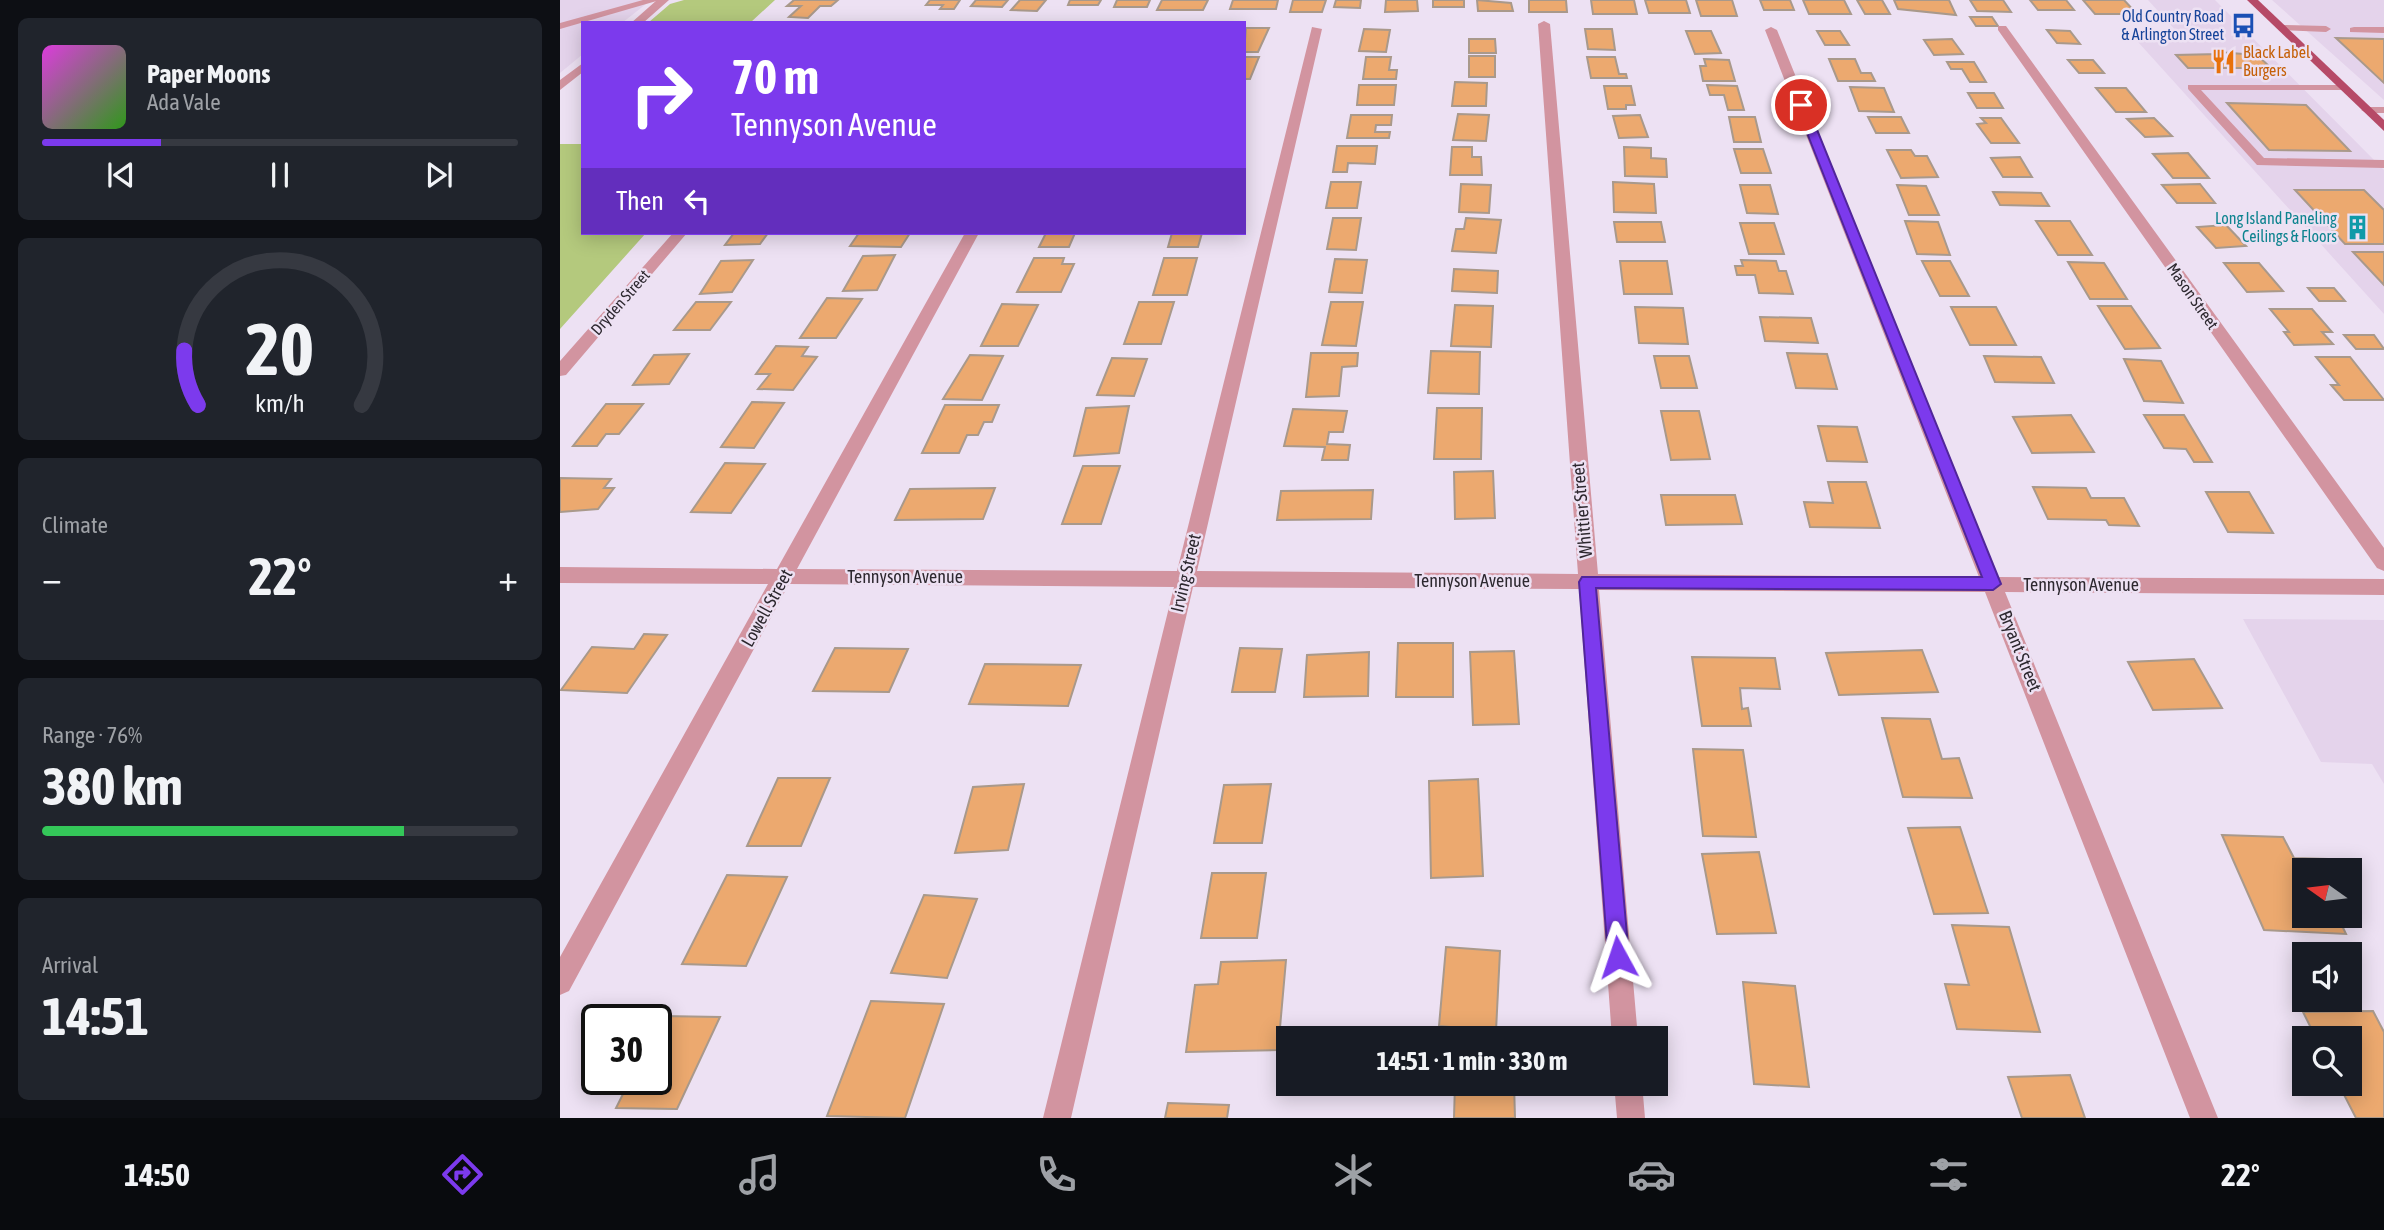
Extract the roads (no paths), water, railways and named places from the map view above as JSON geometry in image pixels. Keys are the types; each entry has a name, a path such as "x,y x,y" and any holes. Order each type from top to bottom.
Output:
{"main road":[{"path":"2252,0 2384,127"}],"street":[{"path":"560,26 654,0"},
{"path":"638,21 664,0"},
{"name":"Whittier Street","path":"1544,24 1624,1026"},
{"name":"Mason Street","path":"2002,28 2384,564"},
{"name":"Irving Street","path":"1057,1118 1317,29"},
{"name":"Bryant Street","path":"1771,30 2204,1118"},
{"path":"560,86 581,68"},
{"name":"Dryden Street","path":"560,371 678,235"},
{"name":"Lowell Street","path":"560,982 971,235"},
{"name":"Tennyson Avenue","path":"560,575 2384,587"},
{"path":"1629,1096 1631,1118"}],"lane":[{"path":"2283,29 2326,29"},
{"path":"2354,30 2384,30"},
{"path":"2343,86 2192,87 2261,162 2384,164"},
{"path":"2367,110 2384,110"}],"place":[{"name":"Old Country Road & Arlington Street","path":"2244,25"},
{"name":"Black Label Burgers","path":"2223,61"},
{"name":"Long Island Paneling Ceilings & Floors","path":"2357,227"}]}
